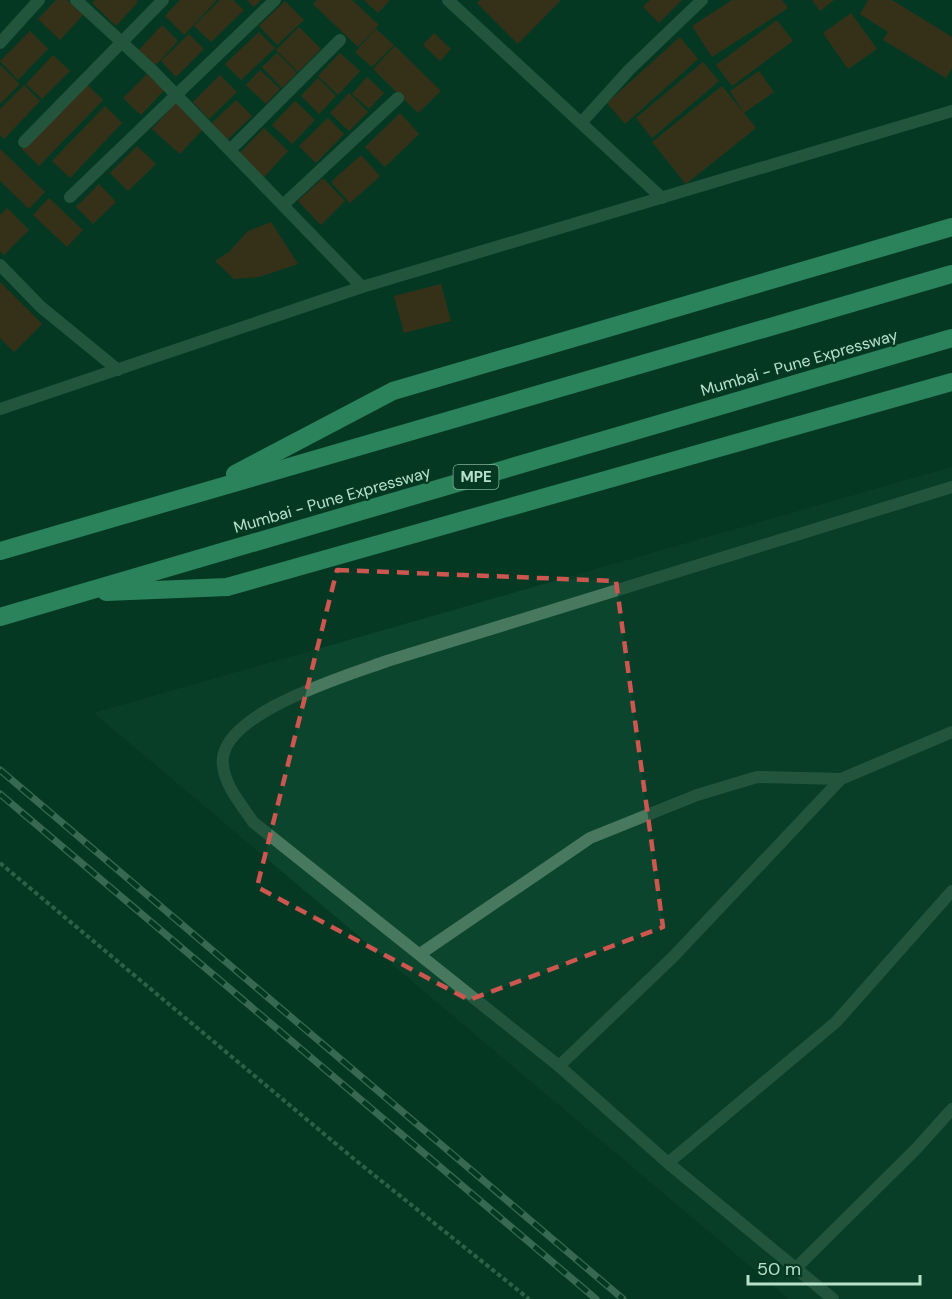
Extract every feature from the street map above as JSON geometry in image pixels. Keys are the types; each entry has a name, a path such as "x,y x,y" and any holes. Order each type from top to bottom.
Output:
{"highway":[{"path":"201,492 393,391 952,227"},
{"path":"0,550 952,274"},
{"name":"Mumbai - Pune Expressway","path":"0,617 952,338"},
{"path":"78,594 227,587 952,382"}],"street":[{"path":"0,43 39,0"},
{"path":"76,0 177,95 363,287"},
{"path":"24,142 163,0"},
{"path":"70,197 275,0"},
{"path":"448,0 662,198"},
{"path":"581,123 629,70 702,0"},
{"path":"230,150 340,40"},
{"path":"283,205 398,98"},
{"path":"0,409 363,287 952,111"},
{"path":"0,265 41,307 118,370"},
{"path":"833,1299 668,1163 559,1066 254,822 229,786 222,765 225,747 250,720 304,692 387,661 952,487"},
{"path":"559,1066 673,957 841,779 952,732"},
{"path":"420,954 590,838 697,795 757,777 841,779"},
{"path":"668,1163 836,1022 952,891"},
{"path":"796,1268 917,1148 952,1109"}],"path":[{"path":"0,863 354,1159 529,1299"}],"highlighted area":[{"path":"337,570 616,581 663,927 469,1000 257,887"}],"shaded area":[{"path":"952,467 952,1299 789,1299 94,713"}],"building":[{"path":"56,0 67,0 83,15 60,40 38,19"},
{"path":"95,0 136,0 138,2 116,26 92,3"},
{"path":"180,0 217,0 184,35 165,16"},
{"path":"220,0 233,0 244,10 211,42 194,26"},
{"path":"247,0 261,0 254,7"},
{"path":"317,0 352,0 379,25 358,47 313,4"},
{"path":"364,0 390,0 378,13"},
{"path":"480,0 561,0 518,44 477,3"},
{"path":"650,0 682,0 659,23 643,7"},
{"path":"732,0 782,0 788,8 712,57 692,26"},
{"path":"812,0 834,0 820,11"},
{"path":"868,0 892,0 952,37 952,68 946,78 883,40 888,32 860,14"},
{"path":"285,1 304,20 277,45 259,26"},
{"path":"851,13 877,49 848,69 823,33"},
{"path":"777,20 793,41 732,86 716,65"},
{"path":"162,25 178,41 156,65 139,50"},
{"path":"299,27 321,49 298,72 276,50"},
{"path":"376,29 394,45 372,67 355,52"},
{"path":"30,31 48,49 18,80 0,61"},
{"path":"259,32 275,48 241,80 225,64"},
{"path":"434,33 451,49 440,61 423,45"},
{"path":"189,34 204,49 176,77 161,61"},
{"path":"680,37 698,59 625,124 607,103"},
{"path":"395,46 441,91 418,113 373,69"},
{"path":"277,53 297,73 282,88 262,67"},
{"path":"340,53 360,71 338,95 318,76"},
{"path":"53,55 70,71 42,99 26,84"},
{"path":"703,62 719,81 652,138 636,118"},
{"path":"0,65 20,84 0,104"},
{"path":"260,70 280,89 266,104 246,85"},
{"path":"759,71 774,92 744,113 730,91"},
{"path":"147,74 164,90 141,115 123,98"},
{"path":"220,75 237,92 209,119 193,102"},
{"path":"367,77 384,93 369,109 352,94"},
{"path":"318,78 336,96 319,114 301,96"},
{"path":"87,84 103,100 39,166 22,149"},
{"path":"24,85 40,101 4,139 0,135 0,109"},
{"path":"722,86 756,128 686,184 652,142"},
{"path":"349,93 368,112 349,131 330,113"},
{"path":"236,100 252,116 227,140 212,123"},
{"path":"295,101 315,120 292,144 272,125"},
{"path":"176,103 203,129 180,154 152,129"},
{"path":"105,106 122,123 70,178 52,161"},
{"path":"400,113 419,134 385,167 365,147"},
{"path":"328,118 344,134 316,163 299,146"},
{"path":"264,128 288,151 264,177 239,154"},
{"path":"137,146 156,164 128,191 110,173"},
{"path":"0,149 45,192 29,209 0,181"},
{"path":"361,155 380,176 350,203 331,182"},
{"path":"323,178 345,201 321,225 298,201"},
{"path":"99,184 116,202 93,224 76,207"},
{"path":"49,198 83,230 67,247 33,215"},
{"path":"7,208 29,230 4,255 0,251 0,215"},
{"path":"271,222 298,264 259,277 234,279 215,261 229,252 248,231"},
{"path":"0,282 42,324 14,352 0,338"},
{"path":"441,284 451,321 404,333 394,296"}],"railway":[{"path":"0,770 623,1299"},
{"path":"0,794 596,1299"}]}
